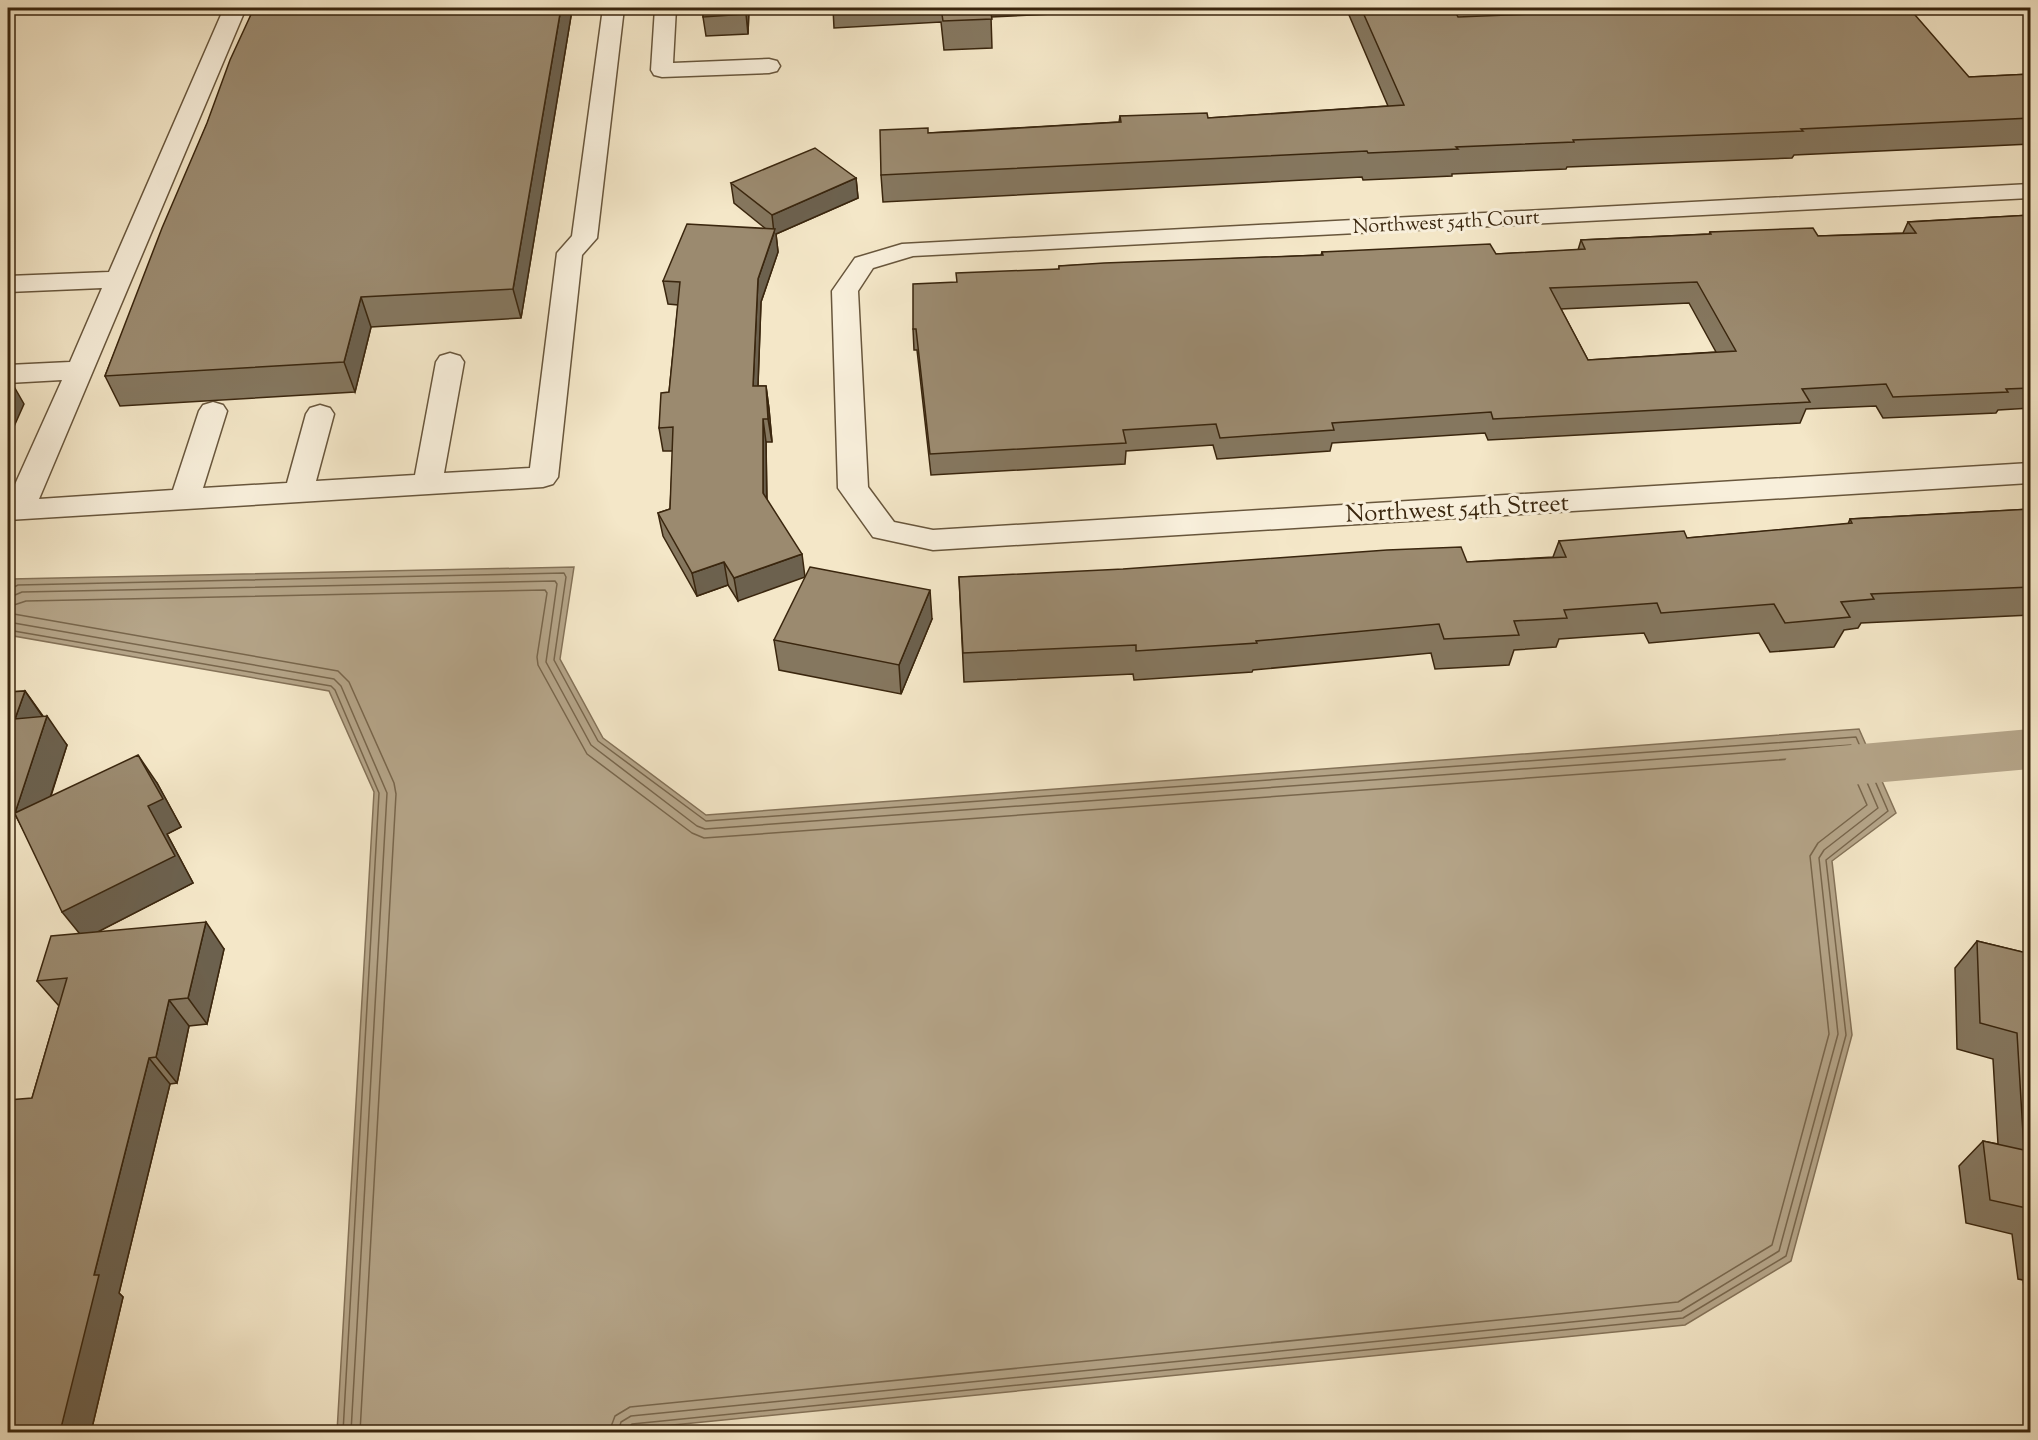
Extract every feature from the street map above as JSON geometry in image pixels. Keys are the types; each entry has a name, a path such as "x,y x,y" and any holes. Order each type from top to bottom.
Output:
{"street":[{"path":"235,8 81,370 13,510 543,477 570,254 585,238 614,8"},
{"path":"665,8 662,70 769,66"},
{"name":"Northwest 54th Court","path":"884,530 853,488 845,291 864,263 911,249 2031,191"},
{"path":"8,284 120,279"},
{"path":"428,484 450,362"},
{"path":"8,374 81,370"},
{"path":"185,499 213,411"},
{"path":"298,492 320,414"},
{"name":"Northwest 54th Street","path":"884,530 933,540 2031,473"}],"water":[{"path":"574,567 560,659 603,738 706,815 1859,729 1896,813 1832,861 1852,1035 1791,1261 1685,1325 602,1432 337,1432 374,792 329,691 8,635 8,600 11,579"}],"building":[{"path":"254,8 561,8 513,289 361,297 344,362 105,376 230,60"},
{"path":"703,8 746,8 746,14 703,17"},
{"path":"941,8 990,8 992,19 943,21"},
{"path":"1361,8 1453,8 1458,17 1672,8 1909,8 1969,77 2031,74 2031,118 1456,147 1458,149 1368,153 1367,151 881,175 880,130 928,128 928,133 971,131 1121,122 1120,116 1207,113 1208,118 1404,105"},
{"path":"815,148 856,178 772,215 731,183"},
{"path":"2031,215 2031,388 2006,389 2008,392 1893,397 1886,384 1802,389 1810,402 1493,419 1491,412 1332,423 1334,430 1220,438 1216,424 1123,430 1126,443 930,454 916,329 913,329 913,284 957,282 956,273 1059,269 1059,266 1104,263 1323,255 1322,252 1490,244 1496,254 1585,249 1581,240 1711,234 1710,232 1813,228 1818,236 1916,233 1908,222","holes":["1697,282 1736,351 1588,360 1550,288"]},
{"path":"687,224 775,229 758,279 753,386 766,386 768,419 763,419 763,493 802,554 734,578 724,562 692,573 658,513 670,509 673,427 659,428 661,393 669,392 680,282 663,281"},
{"path":"2031,509 2031,587 1871,594 1874,599 1841,602 1850,617 1785,623 1774,604 1661,613 1657,603 1564,610 1567,618 1514,621 1519,635 1444,639 1439,624 1256,641 1257,643 1136,651 1136,645 963,653 959,577 1461,547 1467,562 1566,557 1559,541 1684,531 1687,538 1852,523 1850,519"},
{"path":"810,567 930,590 899,665 774,640"},
{"path":"25,691 15,719 47,716 15,813 138,755 163,799 148,806 175,856 62,912 8,799 8,692"},
{"path":"206,922 188,998 169,1000 156,1057 149,1058 94,1275 99,1275 60,1432 8,1432 8,1100 32,1098 67,978 37,981 51,936"},
{"path":"1977,941 2031,954 2031,1209 1990,1200 1983,1141 2024,1150 2017,1033 1980,1023"}],"waterway":[{"path":"1806,769 2030,749"}]}
